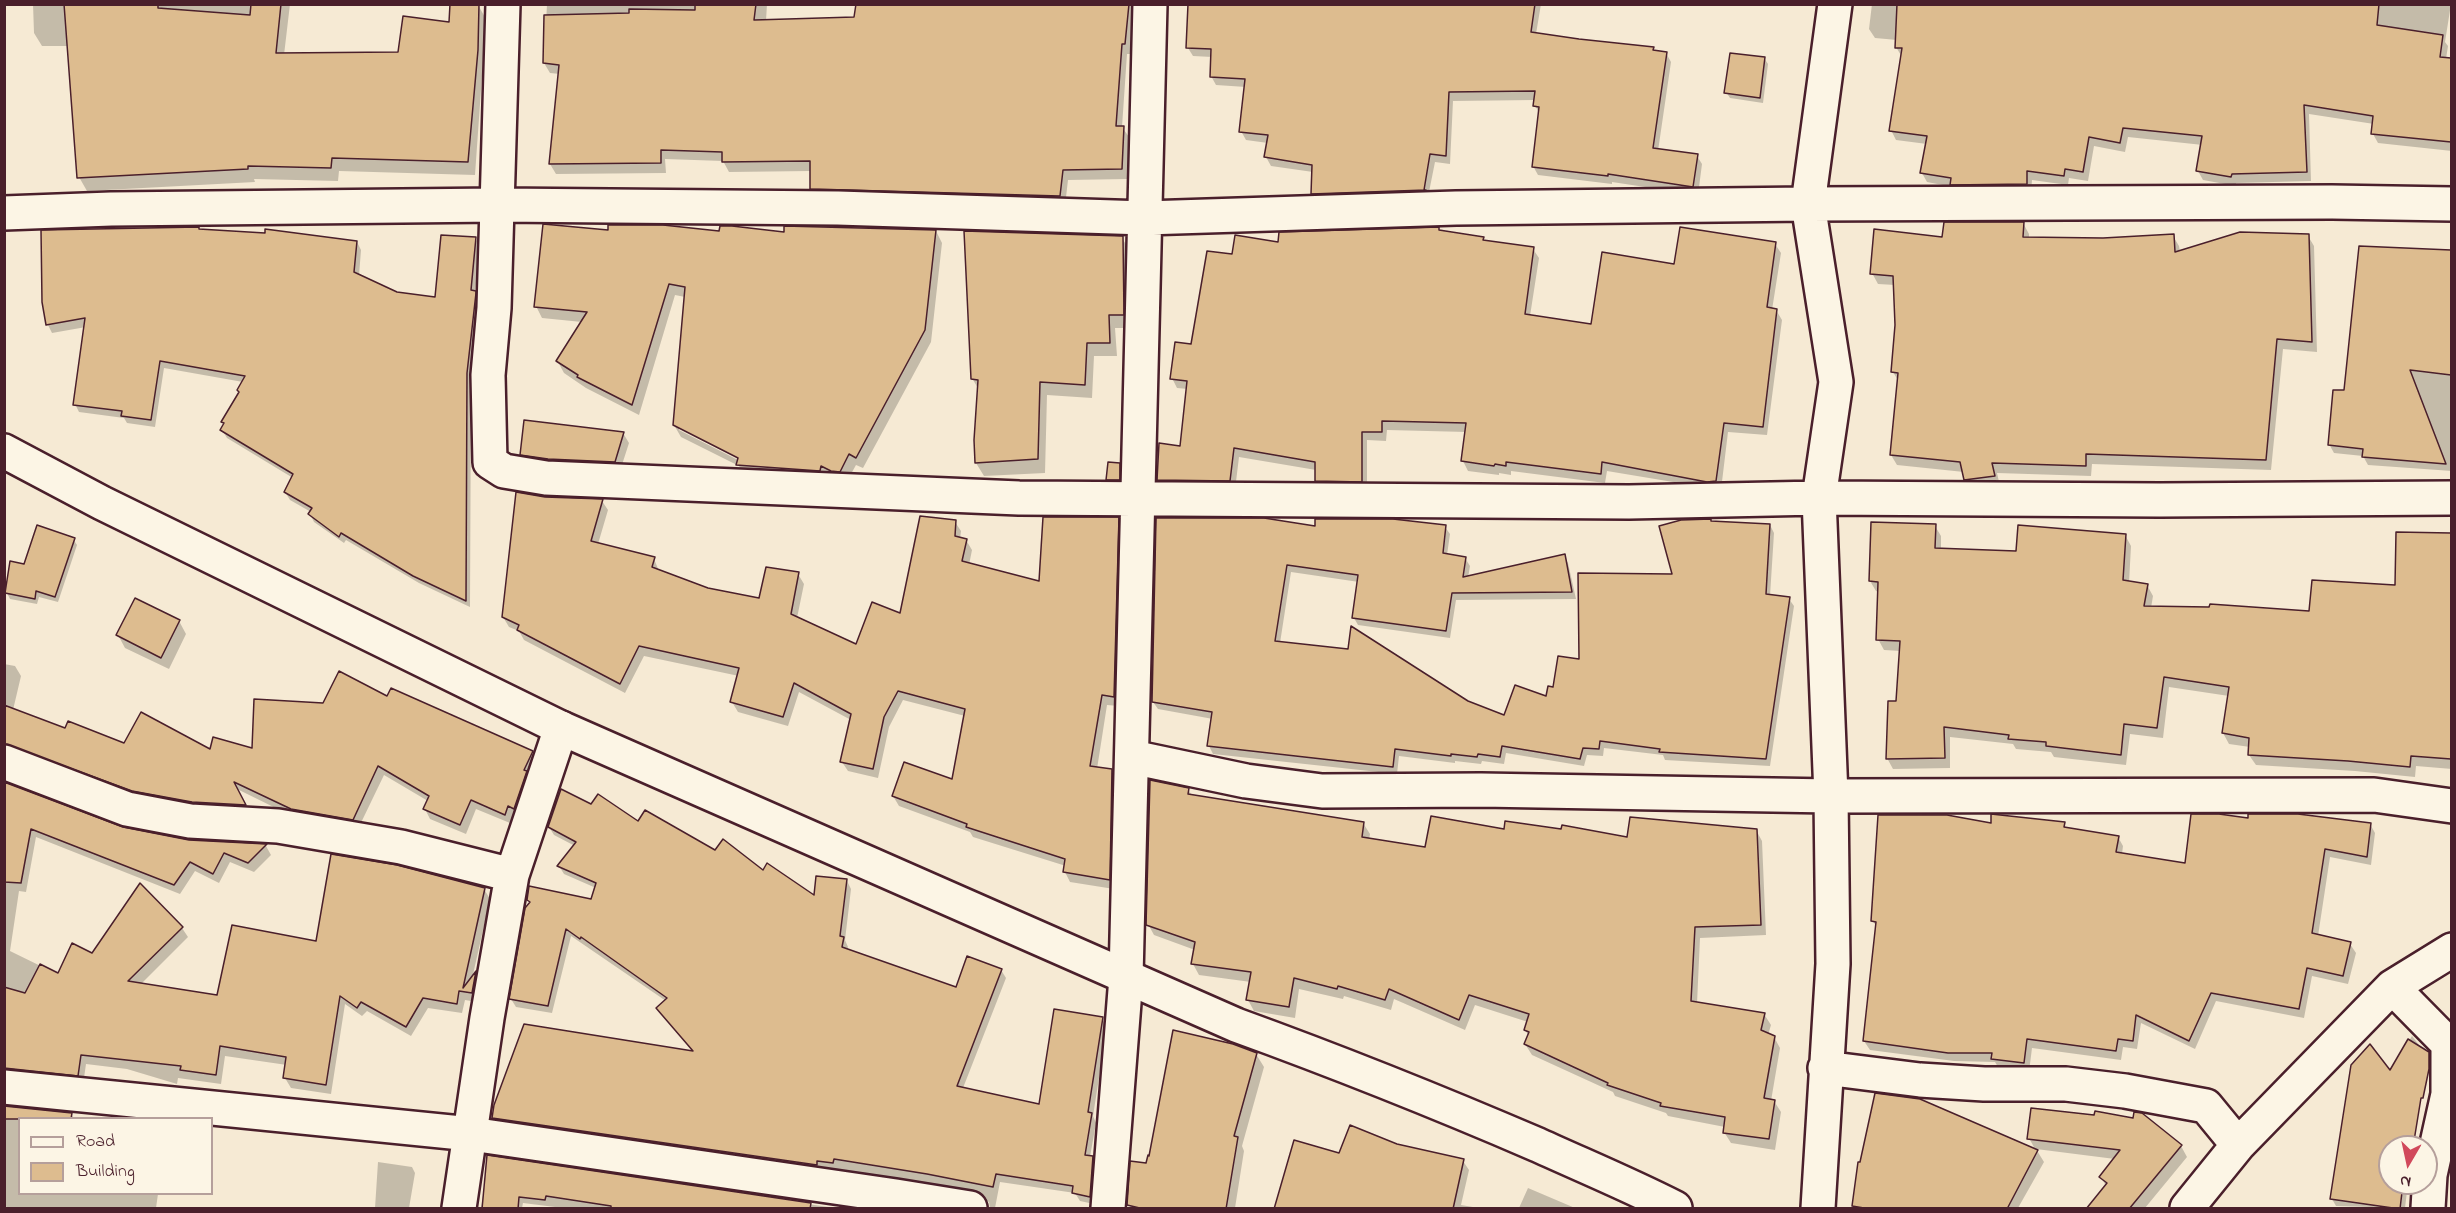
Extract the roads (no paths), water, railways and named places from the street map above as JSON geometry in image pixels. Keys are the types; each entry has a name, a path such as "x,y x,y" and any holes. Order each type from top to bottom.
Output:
{"street":[{"path":"502,4 498,205 489,375 490,462 504,471 546,478 1019,498 1138,497 1606,502 1819,498 2171,500 2451,498"},
{"path":"1108,1209 1126,977 1150,4"},
{"path":"1818,1209 1833,964 1831,796 1819,498 1836,382 1809,204 1835,4"},
{"path":"4,213 111,209 498,205 838,208 1145,218 1456,208 1809,204 2332,202 2451,204"},
{"path":"4,451 102,503 561,728 1236,1025 1335,1061 1481,1121 1643,1192 1675,1209"},
{"path":"459,1209 512,875 561,728"},
{"path":"1132,757 1246,781 1322,791 1481,790 1831,796 2374,795 2451,806"},
{"path":"4,762 127,809 190,821 278,826 390,845 512,875"},
{"path":"2187,1209 2238,1145 2392,987 2451,950"},
{"path":"2392,987 2448,1044 2448,1094 2430,1175 2428,1209"},
{"path":"1825,1068 1920,1080 1984,1084 2066,1084 2125,1091 2206,1106 2238,1145"},
{"path":"4,1087 471,1134 816,1184 969,1209"}]}
